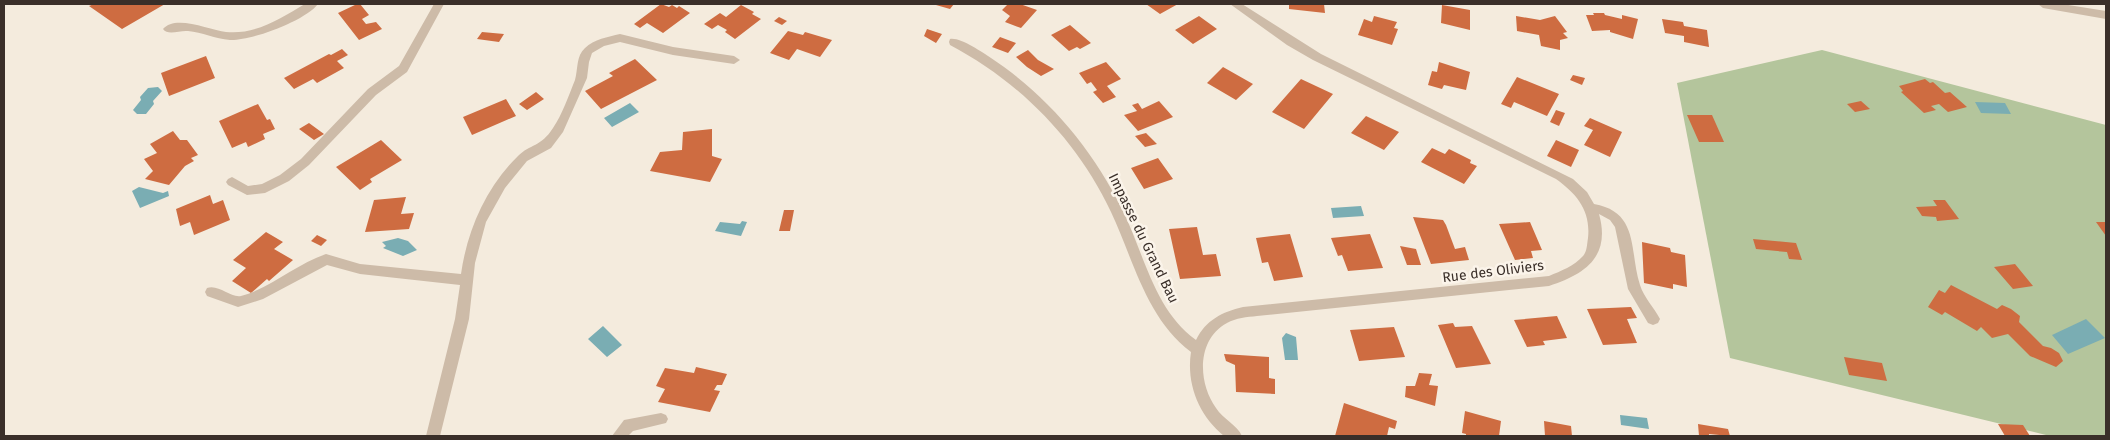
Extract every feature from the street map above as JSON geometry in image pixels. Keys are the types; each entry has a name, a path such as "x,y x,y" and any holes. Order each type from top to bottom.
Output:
{"street":[{"path":"168,29 185,26 237,37 260,31 313,4"},
{"path":"232,182 236,187 245,191 256,190 282,179 302,166 373,91 406,65 427,23 439,4"},
{"name":"Rue des Oliviers","path":"1235,4 1290,42 1317,57 1560,176 1589,202 1595,234 1591,255 1573,271 1549,281 1246,312 1219,322 1210,329 1198,349 1195,361 1196,374 1204,400 1216,422 1235,436"},
{"path":"2043,4 2106,16"},
{"path":"433,436 462,318 466,280 480,221 501,185 523,158 547,145 560,129 581,78 583,62 588,51 600,43 620,38 673,51 734,60"},
{"name":"Impasse du Grand Bau","path":"954,42 993,64 1019,84 1064,130 1111,199 1152,290 1167,318 1184,339 1198,349"},
{"path":"1591,208 1608,212 1621,223 1634,287 1653,319"},
{"path":"212,292 238,302 258,295 326,259 360,269 466,280"},
{"path":"619,436 629,425 661,419"}],"green space":[{"path":"1822,50 2106,125 2106,436 2050,436 1730,358 1677,83"}],"water":[{"path":"158,87 162,91 153,101 154,104 146,114 137,114 133,110 141,100 140,97 148,88"},
{"path":"1975,102 2005,103 2011,114 1981,113"},
{"path":"630,103 639,112 612,127 604,118"},
{"path":"139,187 163,193 168,191 169,196 140,208 132,191"},
{"path":"1361,206 1364,216 1333,218 1331,208"},
{"path":"742,221 747,222 741,236 715,231 720,222 740,224"},
{"path":"398,238 408,241 417,250 403,256 383,248 386,246 382,242"},
{"path":"2086,319 2105,338 2068,354 2052,335"},
{"path":"603,326 622,345 607,357 588,339"},
{"path":"1286,333 1296,337 1298,360 1285,360 1282,338"},
{"path":"1620,415 1647,418 1649,429 1621,425"}],"building":[{"path":"94,4 165,4 122,29 89,6"},
{"path":"360,4 369,15 362,19 366,24 376,22 382,29 359,40 338,13"},
{"path":"661,4 669,7 672,5 677,8 679,6 690,13 663,33 647,23 640,28 634,24"},
{"path":"937,4 954,4 950,9"},
{"path":"1008,4 1020,4 1037,10 1021,28 1005,22 1010,16 1002,10"},
{"path":"1146,4 1178,4 1160,14"},
{"path":"1289,4 1324,4 1325,13 1289,9"},
{"path":"741,5 754,12 752,14 761,19 735,39 725,32 727,30 718,25 712,29 704,24 720,13 726,17"},
{"path":"1442,5 1470,10 1470,30 1441,23"},
{"path":"1593,13 1604,13 1605,15 1622,19 1622,15 1638,19 1633,39 1610,32 1610,30 1592,31 1586,15 1594,15"},
{"path":"1199,16 1217,29 1193,44 1175,30"},
{"path":"1374,16 1397,22 1394,28 1398,29 1392,45 1358,35 1364,19 1372,22"},
{"path":"1516,16 1540,20 1555,16 1567,32 1563,33 1568,38 1560,40 1560,50 1541,46 1539,35 1517,31"},
{"path":"779,17 787,21 782,25 774,21"},
{"path":"1662,19 1683,22 1684,26 1707,30 1709,47 1684,42 1684,36 1665,33"},
{"path":"1070,25 1091,43 1080,49 1077,47 1069,51 1051,35"},
{"path":"927,29 942,34 936,43 924,36"},
{"path":"788,31 803,35 805,32 832,40 820,57 797,49 789,60 770,53"},
{"path":"482,32 504,34 499,42 477,39"},
{"path":"1000,37 1016,43 1008,53 992,47"},
{"path":"342,49 348,55 337,61 344,68 317,83 313,79 294,89 284,78 329,54 331,55"},
{"path":"1028,50 1038,60 1054,69 1041,76 1027,67 1016,57"},
{"path":"206,56 215,78 169,96 161,73"},
{"path":"635,59 657,80 601,109 585,91 613,76 609,73"},
{"path":"1106,62 1121,79 1107,86 1116,97 1103,103 1093,92 1097,90 1091,82 1087,84 1079,73"},
{"path":"1439,62 1470,72 1466,90 1444,85 1442,89 1428,85 1432,71 1437,72"},
{"path":"1223,67 1253,84 1236,100 1207,83"},
{"path":"1573,75 1585,78 1582,85 1570,80"},
{"path":"1517,77 1559,94 1547,116 1514,102 1511,108 1501,104"},
{"path":"1301,79 1333,94 1304,129 1272,112"},
{"path":"1925,79 1930,83 1933,82 1945,93 1950,92 1967,107 1948,112 1939,104 1931,106 1936,110 1924,113 1901,92 1903,91 1899,86"},
{"path":"536,92 544,99 527,110 519,104"},
{"path":"506,99 516,116 472,135 463,117"},
{"path":"1159,101 1173,117 1138,131 1124,115 1137,111 1132,105 1138,103 1142,109"},
{"path":"1861,101 1870,109 1855,112 1847,104"},
{"path":"258,104 267,120 270,119 275,129 263,134 265,139 248,147 246,142 232,148 219,121"},
{"path":"1556,110 1565,113 1559,126 1550,122"},
{"path":"1687,115 1712,115 1724,142 1699,142"},
{"path":"1366,116 1399,132 1384,150 1351,133"},
{"path":"1590,118 1622,132 1610,157 1584,145 1593,130 1584,126"},
{"path":"309,123 324,134 314,140 299,129"},
{"path":"712,129 712,156 722,159 710,182 650,171 660,152 682,150 683,132"},
{"path":"173,131 180,140 187,140 198,155 191,158 194,161 185,166 169,185 145,179 153,171 144,159 157,153 150,144"},
{"path":"1146,133 1157,144 1145,147 1135,136"},
{"path":"381,140 402,160 370,179 372,182 360,190 336,167"},
{"path":"1556,140 1579,150 1571,167 1547,156"},
{"path":"1432,148 1445,154 1449,149 1471,160 1470,163 1477,166 1464,184 1421,162"},
{"path":"1158,158 1173,179 1144,189 1131,168"},
{"path":"210,195 213,204 223,200 230,220 194,235 190,222 180,226 176,209"},
{"path":"406,197 401,214 414,213 409,229 365,232 374,200"},
{"path":"1933,200 1945,200 1959,219 1937,221 1936,217 1922,216 1916,207 1937,206"},
{"path":"784,210 794,210 790,231 779,231"},
{"path":"1413,217 1443,220 1455,249 1465,247 1469,260 1431,264"},
{"path":"1530,222 1542,250 1531,251 1533,258 1515,260 1499,224"},
{"path":"2096,222 2106,222 2106,236"},
{"path":"1197,227 1203,255 1216,254 1221,276 1180,279 1169,229"},
{"path":"266,232 283,242 274,249 293,260 269,281 267,279 251,293 232,281 246,268 233,260"},
{"path":"1290,234 1303,277 1274,281 1268,262 1262,263 1256,238"},
{"path":"1370,234 1383,268 1348,271 1342,255 1338,256 1331,238"},
{"path":"317,235 327,240 321,246 311,241"},
{"path":"1753,239 1796,243 1802,260 1789,259 1787,252 1756,249"},
{"path":"1642,242 1670,248 1671,252 1685,255 1687,287 1673,284 1673,289 1644,283"},
{"path":"1400,246 1416,249 1421,265 1407,265"},
{"path":"2015,264 2033,286 2013,289 1994,267"},
{"path":"1951,285 1997,309 2002,305 2011,309 2020,316 2019,322 2043,346 2059,353 2063,361 2056,367 2030,356 2008,334 1992,338 1981,327 1977,331 1945,312 1942,315 1928,307 1939,290 1945,293"},
{"path":"1631,307 1637,318 1627,319 1637,343 1603,345 1587,309"},
{"path":"1557,316 1567,338 1543,341 1545,345 1527,347 1514,320"},
{"path":"1453,323 1455,327 1472,326 1491,364 1456,368 1438,325"},
{"path":"1394,327 1405,357 1359,361 1350,330"},
{"path":"1224,354 1269,357 1269,378 1275,379 1275,394 1236,392 1235,365 1226,361"},
{"path":"1844,357 1882,363 1887,381 1849,375"},
{"path":"696,367 727,374 722,385 717,385 714,390 720,391 710,412 658,402 665,389 656,386 665,368 694,373"},
{"path":"1419,373 1432,374 1429,385 1438,386 1435,406 1405,397 1406,386 1415,386"},
{"path":"1344,403 1397,421 1395,429 1389,427 1387,436 1335,436"},
{"path":"1465,411 1501,421 1499,436 1466,436 1466,434 1462,433"},
{"path":"1544,421 1571,426 1572,436 1545,436"},
{"path":"1698,424 1728,429 1730,436 1709,434 1709,436 1699,436"},
{"path":"1998,424 2023,425 2030,436 2005,436"}]}
